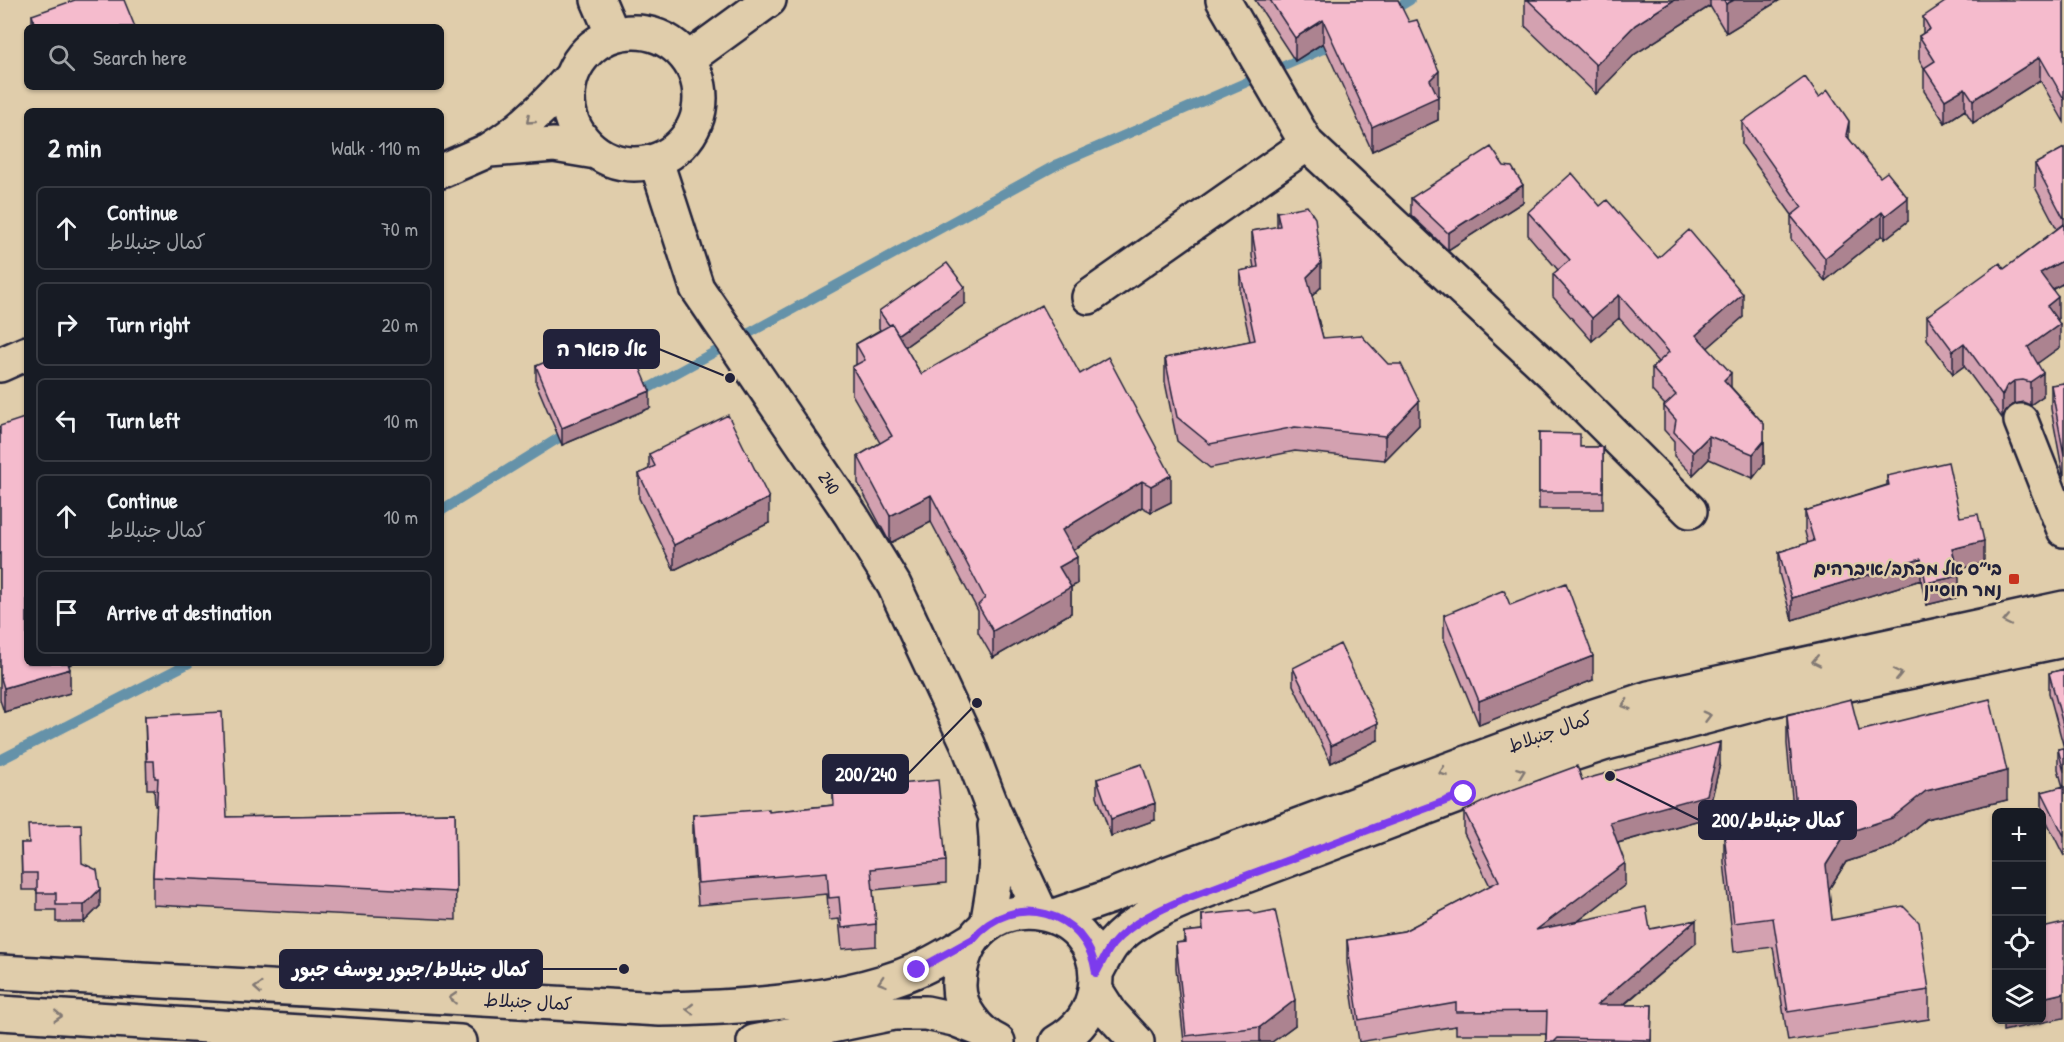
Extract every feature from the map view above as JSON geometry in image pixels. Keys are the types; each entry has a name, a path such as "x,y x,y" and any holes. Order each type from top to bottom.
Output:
{"main road":[{"path":"598,0 613,35"},
{"path":"688,59 770,0"},
{"path":"1223,0 1306,144 1552,373 1690,511"},
{"path":"444,170 489,150 511,136 549,102 570,78 580,59 595,44 613,35 634,31 655,34 674,44 688,59 698,77 701,97 698,118 688,136 674,151 656,161 635,164 614,162 596,152 580,138 571,120 567,99 570,78"},
{"path":"1089,297 1306,144"},
{"path":"489,150 554,145 596,152"},
{"name":"240","path":"656,161 697,288 851,515 894,585 968,744 994,813 1048,914"},
{"path":"0,365 24,354"},
{"path":"2021,421 2064,530"},
{"name":"كمال جنبلاط","path":"0,972 660,1009 720,1009 828,995 876,984 917,970 980,932 995,920 1013,913 1033,911 1048,914 1109,897 1580,721 1649,698 2064,608"},
{"name":"كمال جنبلاط","path":"1056,1042 1071,1034 1085,1019 1093,1000 1095,981 1112,945 1127,931 1156,911 1187,898 1542,764 1603,744 1766,701 2064,640"},
{"name":"240","path":"988,1035 965,1011 959,988 960,965 980,932 995,873 997,840 994,813"},
{"path":"1048,914 1071,926 1085,942 1094,960 1095,981 1111,1014 1137,1042"},
{"path":"0,1013 291,1036 460,1042"},
{"path":"754,1042 894,1013 926,1013 954,1019 988,1035"}],"building":[{"path":"75,0 124,0 134,24 35,24 32,15"},
{"path":"1270,0 1398,0 1409,22 1417,20 1439,71 1430,80 1438,97 1372,127 1323,20 1295,38"},
{"path":"1528,0 1674,0 1635,25 1596,65"},
{"path":"1948,0 2064,0 2064,99 2040,57 1973,100 1965,88 1945,100 1924,68 1935,61 1919,36 1930,29 1923,17"},
{"path":"1805,77 1819,97 1828,90 1849,121 1846,135 1880,177 1887,172 1908,198 1885,216 1882,212 1825,258 1791,216 1802,207 1742,122"},
{"path":"1491,147 1504,166 1512,167 1523,185 1448,233 1411,198"},
{"path":"2064,148 2064,219 2035,164"},
{"path":"1572,173 1600,206 1607,200 1658,258 1689,230 1743,294 1696,335 1731,373 1724,380 1764,424 1764,441 1753,454 1709,436 1693,452 1674,432 1676,420 1664,406 1676,395 1652,368 1669,352 1619,295 1592,318 1553,274 1570,260 1528,212"},
{"path":"1307,206 1315,218 1321,263 1307,277 1323,338 1361,335 1388,364 1401,364 1419,401 1385,436 1295,427 1210,444 1177,417 1165,358 1255,340 1240,271 1258,267 1252,231 1280,226 1277,212"},
{"path":"2064,224 2064,260 2040,273 2058,297 2047,306 2060,324 2028,347 2043,373 2030,382 2014,381 2006,387 2002,396 1964,343 1953,351 1927,316 2000,263 2004,269"},
{"path":"947,263 965,287 898,334 879,311"},
{"path":"1042,305 1080,374 1108,357 1171,475 1151,486 1142,481 1062,530 1077,557 1059,567 1071,587 993,631 978,605 985,598 931,495 890,516 858,456 892,436 852,367 865,360 856,344 892,324 921,374"},
{"path":"600,339 609,362 633,351 650,391 562,428 536,366"},
{"path":"2064,383 2064,455 2051,385"},
{"path":"728,415 769,498 674,545 639,474 655,466 649,454"},
{"path":"24,418 24,666 69,666 70,669 4,688 0,675 0,426"},
{"path":"1539,433 1580,434 1580,447 1603,447 1603,492 1539,492"},
{"path":"1948,462 1960,517 1978,514 1984,541 1952,549 1959,576 1926,583 1921,559 1792,598 1779,552 1814,541 1805,511 1889,485 1887,476"},
{"path":"1566,583 1593,656 1479,701 1444,615 1504,590 1510,605"},
{"path":"1340,644 1378,723 1331,746 1293,668"},
{"path":"2064,669 2064,728 2049,673"},
{"path":"1851,699 1859,731 1990,699 2007,771 1926,791 1892,818 1846,833 1826,865 1832,920 1903,906 1919,922 1929,990 1788,1012 1773,918 1734,923 1724,833 1740,829 1743,840 1748,813 1796,807 1787,715"},
{"path":"222,712 227,817 455,813 456,892 153,877 158,778 155,778 154,761 147,761 145,716"},
{"path":"1720,742 1707,795 1610,822 1625,863 1536,930 1646,907 1650,929 1696,920 1597,1005 1652,1005 1651,1040 1558,1038 1554,1042 1546,1042 1547,1011 1456,1012 1456,1003 1359,1020 1347,940 1404,931 1499,881 1464,811 1493,797 1577,766 1582,780"},
{"path":"2064,748 2064,772 2058,749"},
{"path":"1142,764 1155,803 1111,819 1097,779"},
{"path":"938,780 946,861 871,869 876,924 842,928 839,897 829,898 827,872 698,883 693,815 769,809 769,812 834,805 833,791"},
{"path":"2064,786 2064,836 2042,792"},
{"path":"81,824 82,863 97,870 100,889 84,905 56,905 56,893 37,893 37,873 22,873 21,843 29,843 28,825"},
{"path":"1250,910 1255,914 1275,910 1295,1000 1260,1027 1186,1036 1176,943 1185,942 1184,932 1203,930 1202,915"},
{"path":"2064,923 2064,993 2046,997 2046,970 2046,927"}],"waterway":[{"path":"1390,12 1410,0"},
{"path":"636,395 1058,164 1337,43"},
{"path":"444,509 570,431"},
{"path":"0,760 183,666"}],"place":[{"name":"אל פואר ה","path":"730,378"},
{"name":"בי״ס אל מכתב/איברהים נמר חוסיין","path":"2014,579"},
{"name":"200/240","path":"977,703"},
{"name":"200/كمال جنبلاط","path":"1610,776"},
{"name":"كمال جنبلاط/جبور يوسف جبور","path":"624,969"}],"route":[{"path":"917,970 973,939 979,931 995,920 1013,913 1033,911 1054,916 1071,926 1085,942 1094,960 1096,973 1112,945 1127,931 1156,911 1464,794"}]}
